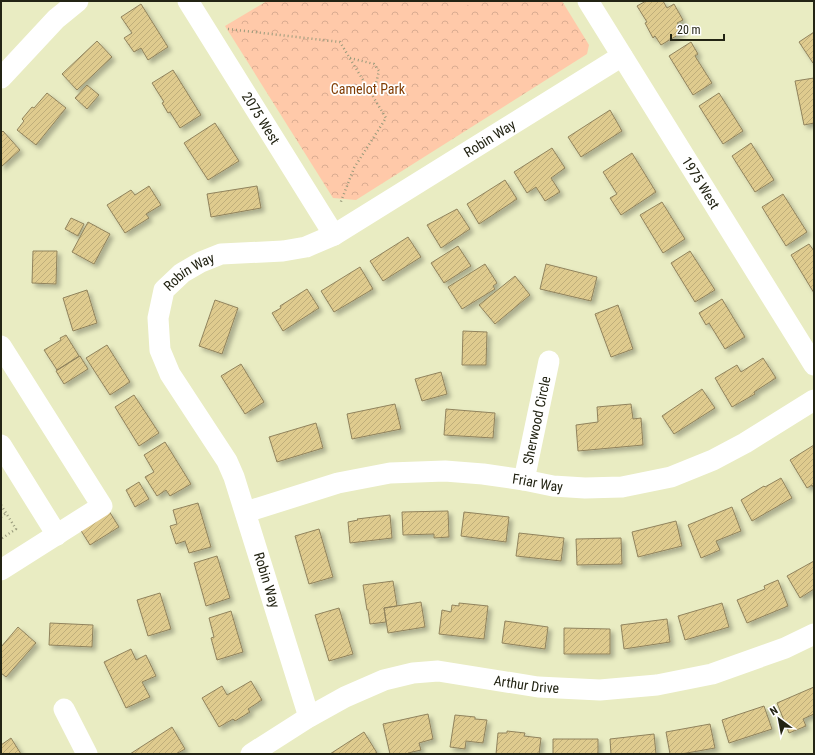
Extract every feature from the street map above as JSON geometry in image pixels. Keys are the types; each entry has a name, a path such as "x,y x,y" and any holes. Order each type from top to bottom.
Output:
{"street":[{"path":"1,78 56,18 78,1"},
{"name":"2075 West","path":"188,1 334,235"},
{"name":"1975 West","path":"588,1 814,365"},
{"name":"Robin Way","path":"309,718 234,476 170,374 160,350 158,318 164,290 182,273 201,262 221,254 283,251 306,247 334,235 622,56"},
{"path":"1,346 102,506 1,570"},
{"name":"Sherwood Circle","path":"524,480 548,361"},
{"name":"Friar Way","path":"246,512 338,483 390,473 445,471 483,474 553,486 585,488 622,487 670,477 713,460 745,443 814,400"},
{"path":"1,445 57,535"},
{"name":"Arthur Drive","path":"251,754 345,697 384,680 413,673 438,671 488,680 553,688 600,690 656,685 712,674 785,648 814,634"},
{"path":"64,709 86,754"}],"path":[{"path":"224,28 340,42 386,118 354,168 340,204"},
{"path":"350,58 374,64 378,70 373,96"},
{"path":"1,505 16,529 1,539"},
{"path":"1,517 6,513"}],"green space":[{"name":"Camelot Park","path":"267,1 562,1 589,45 587,54 356,200 333,198 225,26"},
{"path":"449,1 474,1 456,12"}],"building":[{"path":"646,1 663,1 667,8 674,4 683,20 677,23 683,32 661,45 655,36 653,38 645,23 647,22 637,6"},
{"path":"141,4 168,47 148,60 141,48 134,52 124,38 132,33 121,17"},
{"path":"814,32 814,62 813,63 799,42"},
{"path":"97,41 112,57 77,90 62,74"},
{"path":"691,42 698,54 695,56 712,83 693,95 669,56"},
{"path":"173,70 201,115 180,128 170,112 168,113 162,103 164,102 152,83"},
{"path":"814,78 814,123 804,125 795,81"},
{"path":"87,85 99,95 87,109 75,98"},
{"path":"47,93 66,108 36,145 17,130 24,121 22,119"},
{"path":"719,93 743,131 723,144 699,106"},
{"path":"610,110 622,131 581,157 568,137"},
{"path":"215,123 239,161 208,180 184,143"},
{"path":"3,131 20,150 1,167 1,133"},
{"path":"751,143 774,180 755,192 732,156"},
{"path":"552,148 565,168 551,178 560,192 545,201 536,187 527,193 514,172"},
{"path":"632,153 656,192 621,215 610,198 617,194 603,172"},
{"path":"505,180 517,199 479,224 467,204"},
{"path":"149,186 161,205 146,214 149,218 125,233 107,205 131,190 135,195"},
{"path":"257,186 261,208 211,217 207,194"},
{"path":"783,194 807,232 786,246 762,207"},
{"path":"662,202 685,239 663,253 640,215"},
{"path":"457,209 470,229 441,248 427,225"},
{"path":"71,218 84,224 78,236 65,229"},
{"path":"88,222 110,234 94,264 72,252"},
{"path":"408,237 421,257 383,281 370,261"},
{"path":"809,244 814,251 814,293 791,255"},
{"path":"458,246 471,266 444,283 431,263"},
{"path":"33,251 57,251 56,284 32,283"},
{"path":"690,251 715,290 695,302 671,263"},
{"path":"485,264 497,283 493,286 495,289 462,309 448,287"},
{"path":"546,264 597,277 591,301 540,289"},
{"path":"360,267 373,289 334,312 321,291"},
{"path":"515,276 530,295 495,324 479,305"},
{"path":"307,289 319,308 283,331 272,313 281,308 280,306"},
{"path":"87,290 97,323 73,331 63,298"},
{"path":"722,299 745,337 725,349 709,323 706,325 699,313"},
{"path":"215,300 238,308 222,354 199,346"},
{"path":"618,305 633,349 611,357 595,314"},
{"path":"463,331 487,332 486,365 462,365"},
{"path":"66,335 79,356 57,370 44,350 61,340 60,338"},
{"path":"107,345 130,382 110,395 86,358"},
{"path":"80,356 88,369 64,384 56,371"},
{"path":"763,358 776,378 754,392 755,394 732,407 715,378 737,365 741,372"},
{"path":"241,364 264,402 245,414 221,376"},
{"path":"441,372 447,394 422,401 415,379"},
{"path":"702,389 715,408 674,434 662,416"},
{"path":"134,395 159,433 139,446 115,407"},
{"path":"395,404 401,429 352,439 347,414"},
{"path":"631,404 633,419 641,418 643,445 578,451 576,425 598,422 597,407"},
{"path":"446,409 495,413 493,438 444,435"},
{"path":"316,423 323,448 277,462 269,437"},
{"path":"165,442 191,484 170,496 166,490 157,496 145,477 154,472 144,455"},
{"path":"814,445 814,489 812,485 807,488 790,460"},
{"path":"781,478 792,498 752,521 741,500"},
{"path":"139,482 149,499 135,507 126,490"},
{"path":"198,503 211,547 189,553 185,541 176,544 170,526 177,524 173,510"},
{"path":"732,507 741,531 716,541 720,550 701,558 688,525"},
{"path":"109,511 119,527 90,545 80,529"},
{"path":"448,511 449,537 434,538 434,534 403,535 402,512"},
{"path":"464,512 509,517 506,542 461,536"},
{"path":"390,515 392,538 350,543 348,522 358,520 357,519"},
{"path":"676,521 682,546 638,557 632,532"},
{"path":"319,529 333,577 309,584 295,536"},
{"path":"519,533 564,538 561,561 516,556"},
{"path":"621,538 622,564 577,565 576,539"},
{"path":"217,556 230,598 206,606 194,563"},
{"path":"814,561 814,589 800,598 787,576"},
{"path":"778,580 788,606 747,623 737,600 765,589 764,586"},
{"path":"393,581 397,606 384,608 386,622 370,624 363,585"},
{"path":"160,593 171,629 148,636 137,600"},
{"path":"421,602 425,627 388,633 384,608"},
{"path":"459,603 488,606 484,639 439,634 442,610 451,612 452,605 459,606"},
{"path":"722,603 729,627 685,640 678,616"},
{"path":"339,608 353,654 329,661 315,615"},
{"path":"231,611 243,652 217,660 211,638 214,637 209,618"},
{"path":"667,619 670,642 624,649 621,625"},
{"path":"505,621 548,627 545,649 502,643"},
{"path":"50,623 93,625 92,647 49,645"},
{"path":"18,627 36,643 6,677 1,673 1,647"},
{"path":"564,628 610,629 610,654 564,654"},
{"path":"131,649 136,660 146,655 156,676 142,682 150,697 126,708 104,662"},
{"path":"251,681 262,700 248,709 250,712 235,721 233,719 219,727 202,698 222,686 227,695"},
{"path":"814,687 814,714 803,719 806,726 789,733 777,703"},
{"path":"764,706 772,729 729,743 722,720"},
{"path":"428,714 433,739 419,743 421,750 408,754 390,754 383,724"},
{"path":"455,715 487,720 483,743 466,741 465,749 450,747"},
{"path":"710,724 715,748 681,754 670,754 666,732"},
{"path":"172,727 185,749 176,754 130,754"},
{"path":"507,731 525,733 524,736 541,738 539,754 496,754 498,733 507,733"},
{"path":"364,732 377,753 330,754"},
{"path":"654,734 656,754 611,754 610,739"},
{"path":"11,738 21,754 1,754 1,745"},
{"path":"553,739 598,739 598,754 553,754"}]}
